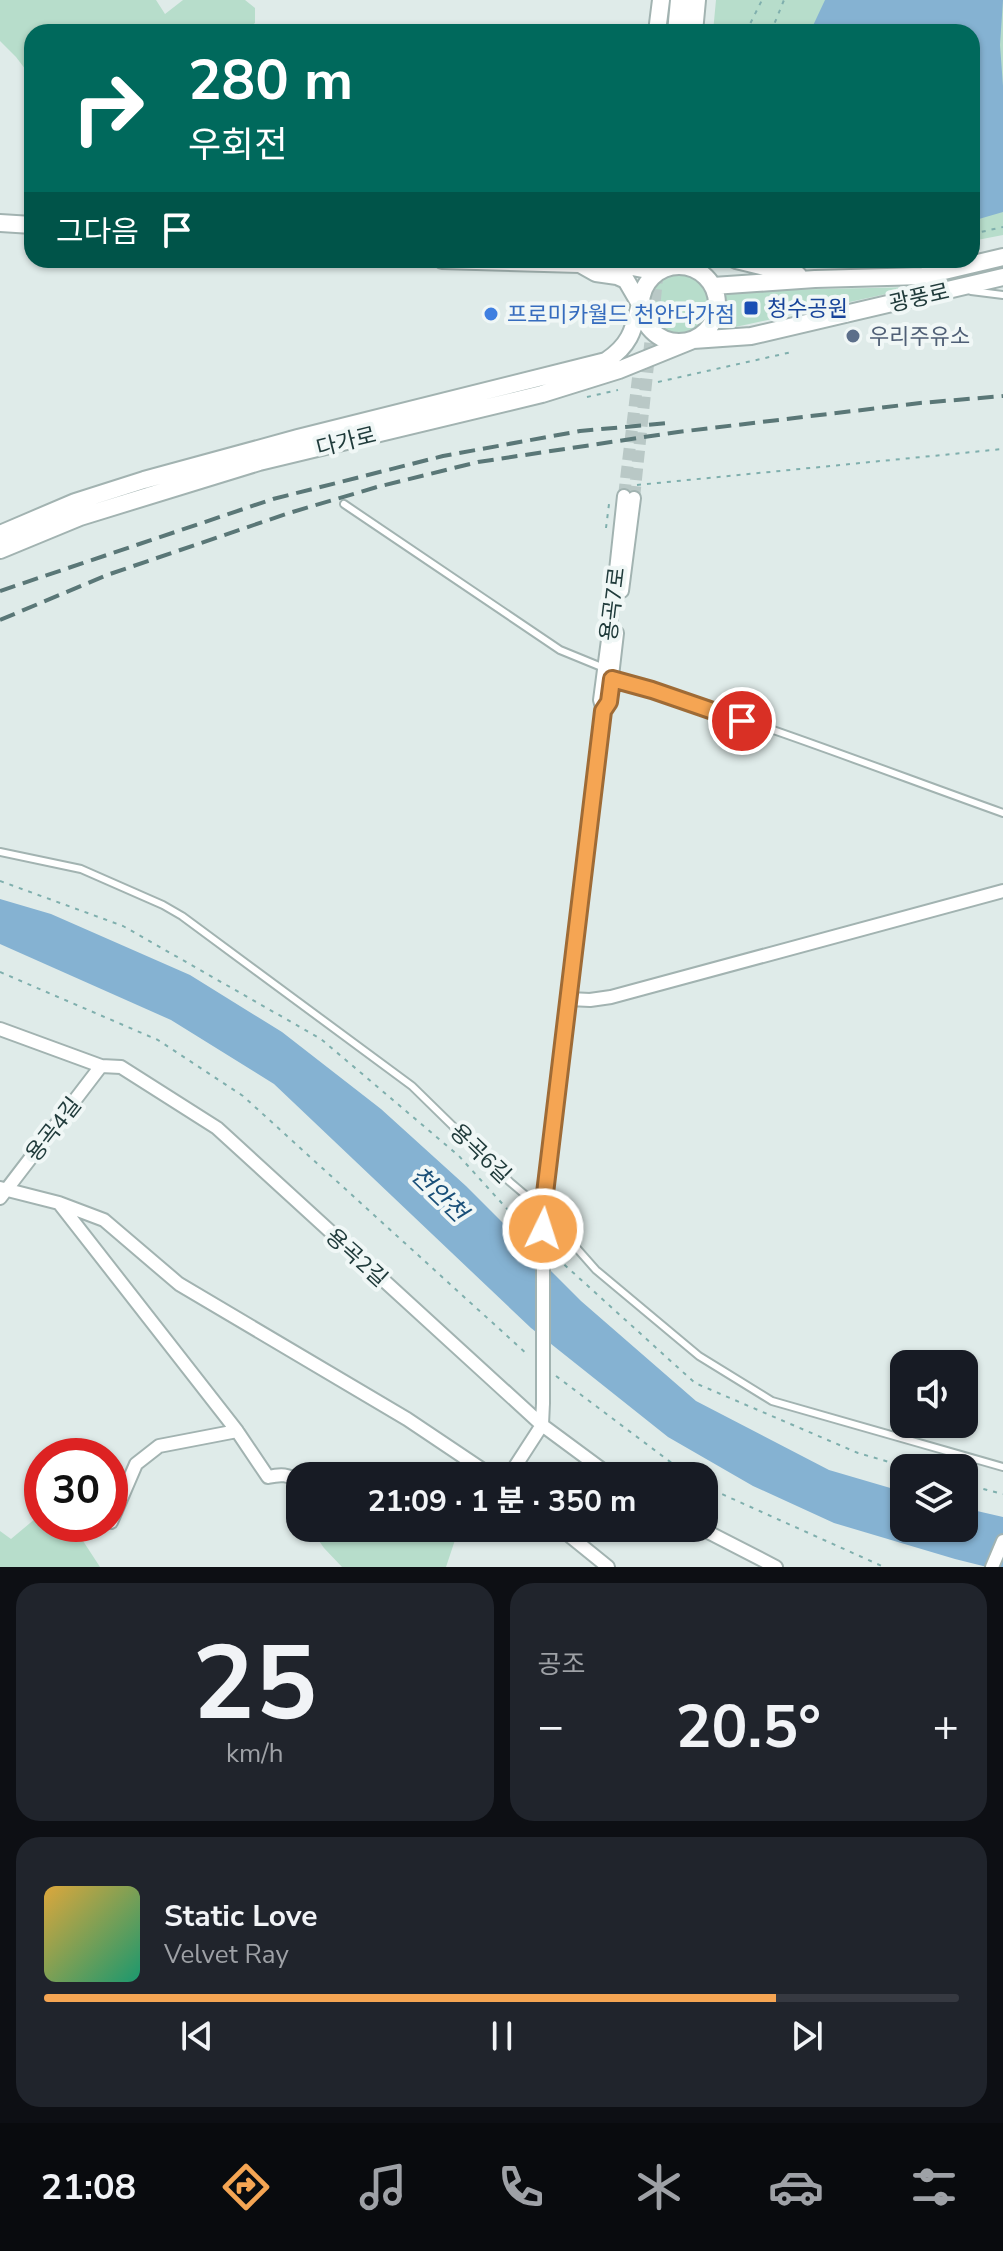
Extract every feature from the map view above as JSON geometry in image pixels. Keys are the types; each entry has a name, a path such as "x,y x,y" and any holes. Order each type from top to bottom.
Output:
{"street":[{"path":"658,24 661,0"},
{"path":"675,24 677,0"},
{"path":"684,24 686,0"},
{"path":"695,24 697,0"},
{"path":"0,223 24,224"},
{"name":"광풍로","path":"980,262 1003,257"},
{"path":"587,268 626,280 640,304 648,327 668,342 681,343 704,334 717,312 713,286 696,268"},
{"path":"769,268 815,279"},
{"name":"광풍로","path":"713,286 923,276 957,268"},
{"path":"640,304 650,270"},
{"name":"광풍로","path":"693,340 751,336 1003,277"},
{"name":"다가로","path":"0,534 75,502 144,480 606,361 629,341 640,304"},
{"path":"619,370 751,336"},
{"name":"다가로","path":"0,550 80,517 259,462 542,394 619,370 693,340"},
{"name":"용곡7로","path":"542,1425 543,1210 603,711 609,702 608,674 629,493"},
{"path":"569,999 611,997 1003,891"},
{"name":"용곡2길","path":"0,1029 101,1066 121,1067 217,1128 542,1425 591,1462"},
{"name":"용곡4길","path":"2,1192 101,1066"},
{"path":"2,1192 59,1203 104,1220 179,1284 407,1419 471,1462"},
{"path":"59,1203 237,1431 268,1477 286,1474"},
{"path":"518,1462 542,1425"},
{"path":"128,1483 136,1464 159,1446 237,1431"},
{"path":"718,1537 776,1567"},
{"path":"992,1567 1003,1541"},
{"path":"577,1542 608,1567"}],"lane":[{"path":"955,289 1003,295"},
{"path":"344,504 560,650 608,674 1003,813"},
{"name":"용곡6길","path":"0,852 81,869 182,916 412,1086 543,1210 596,1270 699,1356 772,1401 1003,1467"}],"path":[{"path":"750,24 762,0"},
{"path":"774,24 784,0"},
{"path":"980,232 1003,227"},
{"path":"658,382 792,352"},
{"path":"587,397 618,390"},
{"path":"629,493 1003,449"},
{"path":"606,528 609,504"},
{"path":"0,881 123,926 194,967"},
{"path":"0,972 158,1040 243,1096 532,1358"},
{"path":"556,1376 670,1462"},
{"path":"978,1488 1003,1494"},
{"path":"718,1492 884,1567"}],"green space":[{"path":"0,0 156,0 165,14 183,0 245,0 255,8 254,24 24,24 24,68 0,41"},
{"path":"716,0 1003,0 1003,235 980,239 980,24 714,24"},
{"path":"672,271 694,276 707,293 707,318 701,327 683,337 661,331 652,322 645,298 654,280"},
{"path":"918,287 726,329 728,311 725,291"},
{"path":"24,1528 24,1542 84,1542 100,1567 0,1567 0,1531 11,1539"},
{"path":"320,1542 454,1542 446,1567 342,1567"}],"water":[{"path":"825,0 1003,0 1000,45 1003,212 980,219 980,24 814,24"},
{"name":"천안천","path":"0,899 51,914 190,975 282,1032 381,1109 466,1186 581,1301 696,1401 829,1470 890,1488 890,1540 834,1523 753,1486 718,1466 718,1462 711,1462 668,1437 531,1328 274,1084 171,1020 0,944"},
{"path":"978,1511 1003,1517 1003,1567 987,1567 898,1542 978,1542"}],"tunnel":[{"path":"634,498 658,268"},
{"path":"624,496 638,378"}],"railway":[{"path":"0,620 107,575 289,513 478,462 678,432 1003,396"},
{"path":"0,591 273,499 443,456 580,431 669,423"}],"place":[{"name":"청수공원","path":"751,308"},
{"name":"프로미카월드 천안다가점","path":"491,314"},
{"name":"우리주유소","path":"853,336"}],"route":[{"path":"543,1229 603,711 609,702 612,679 742,721"}]}
